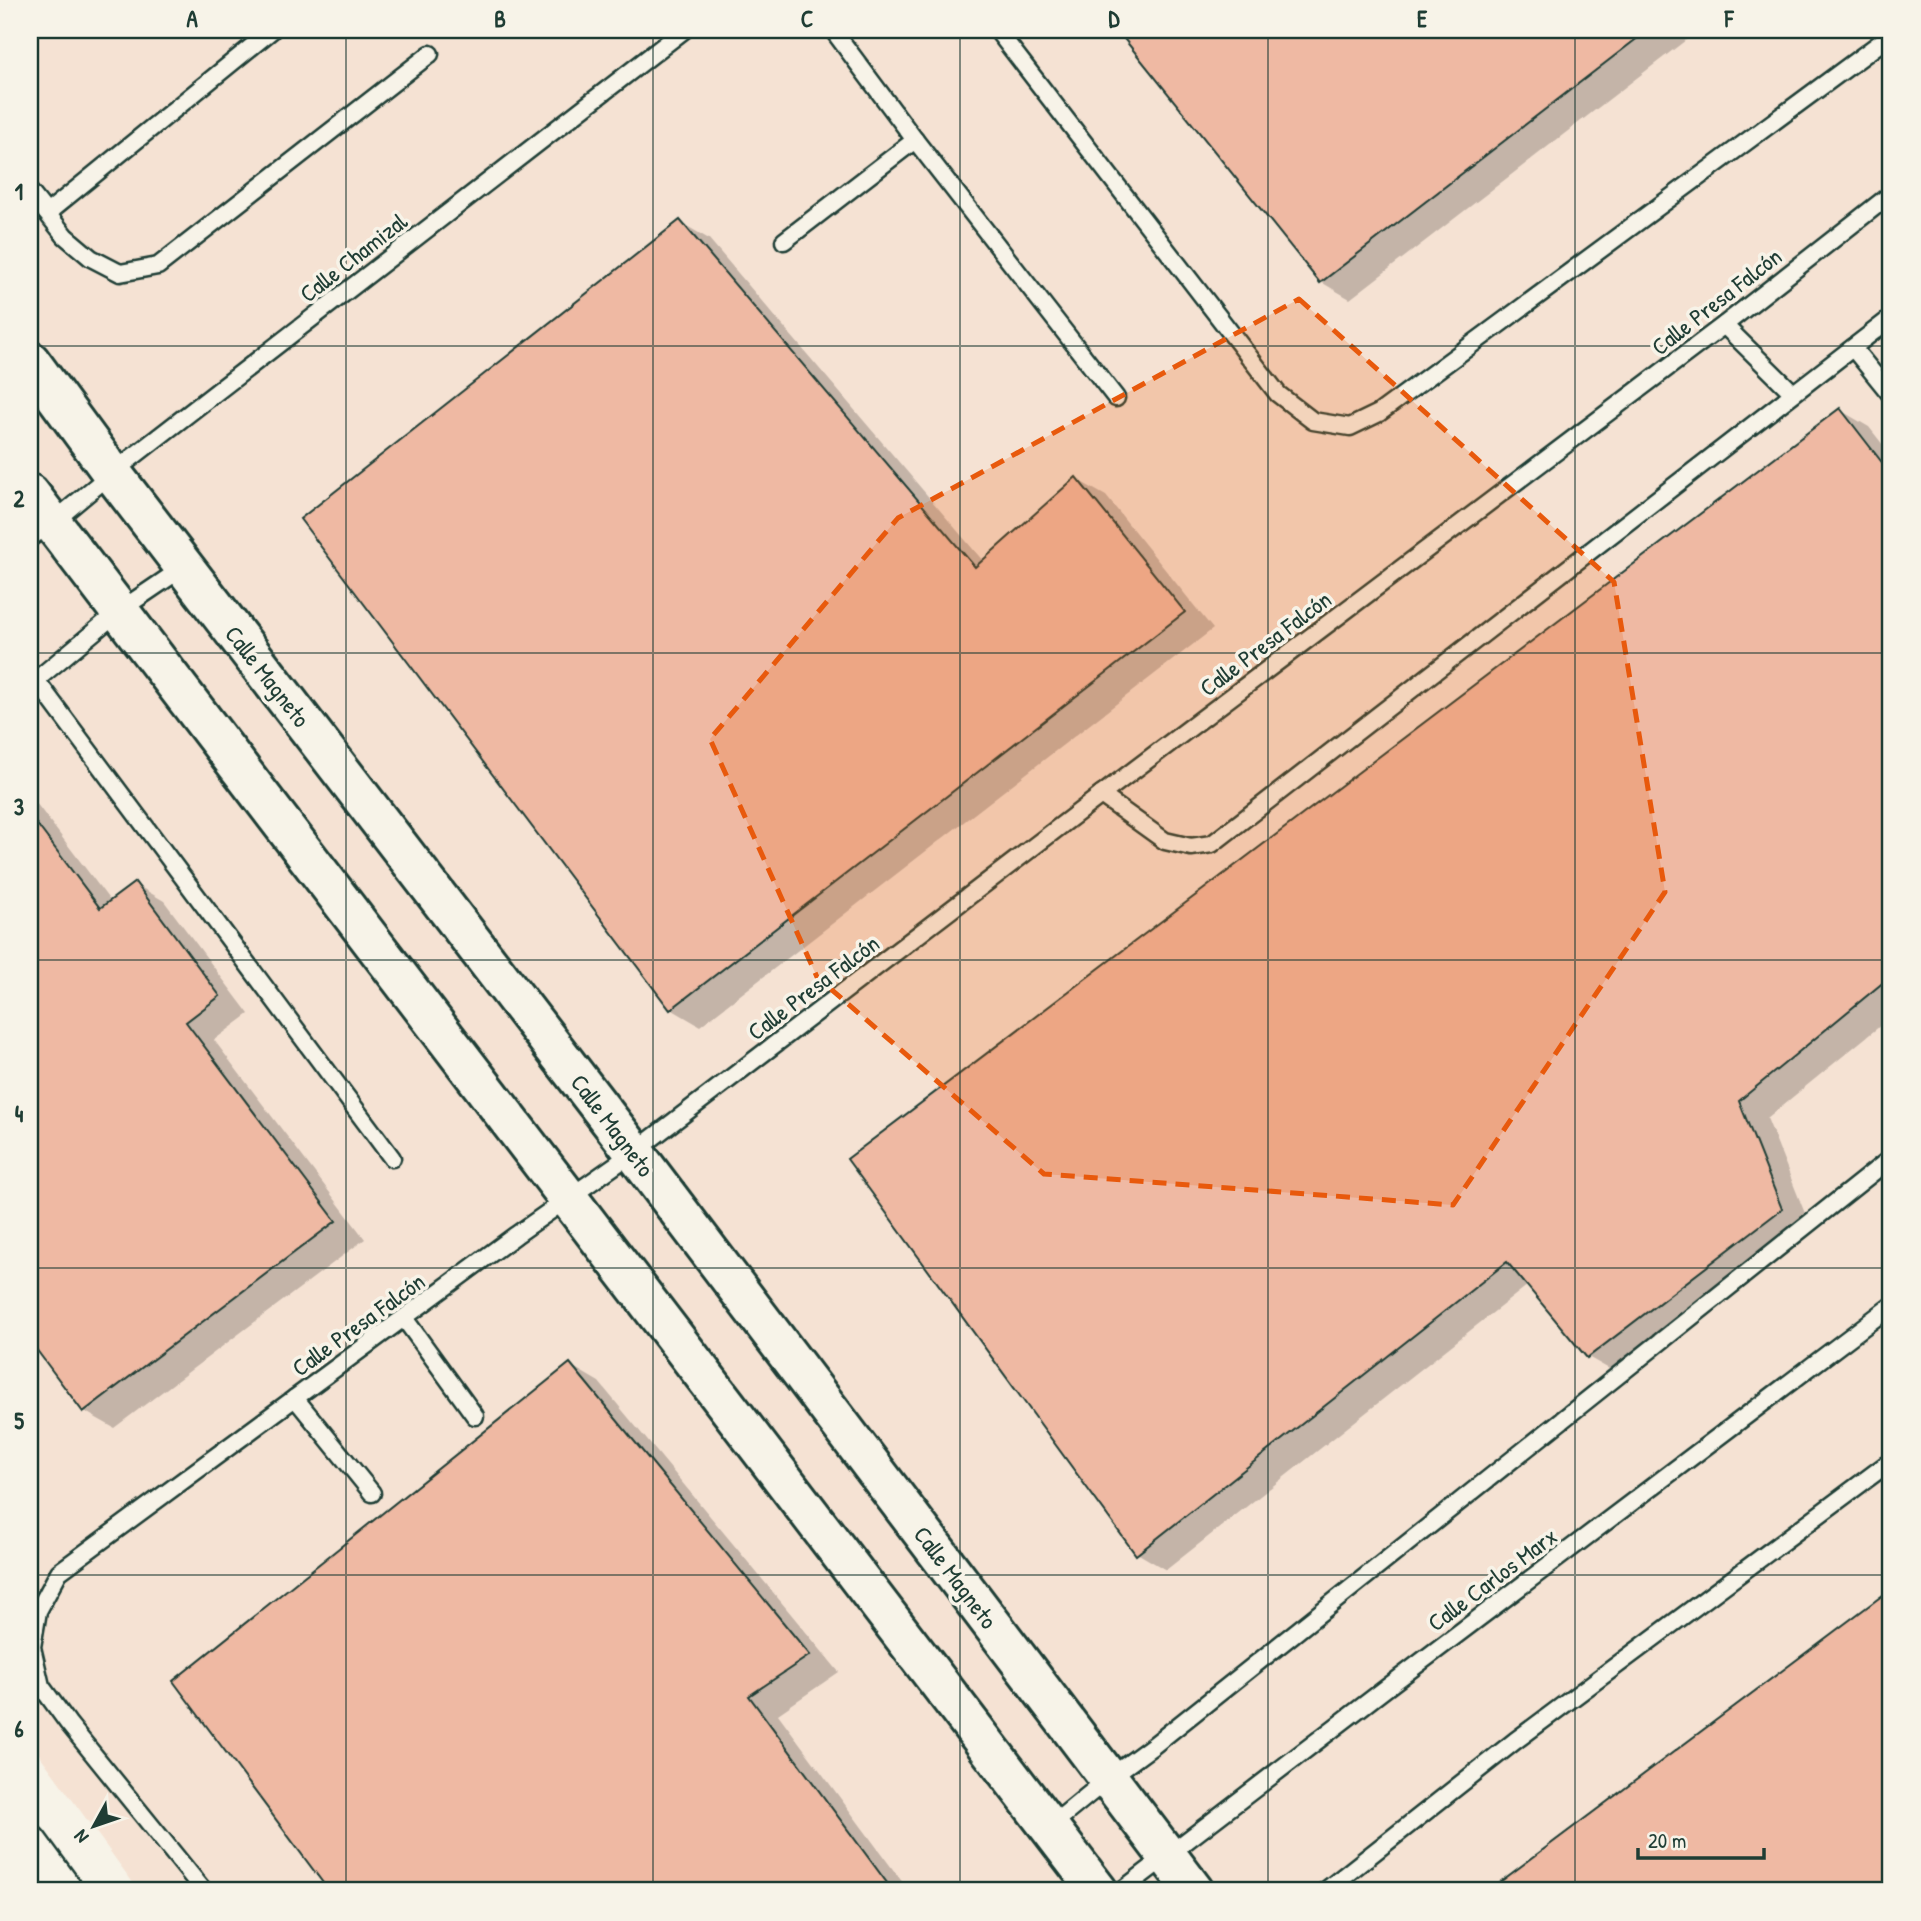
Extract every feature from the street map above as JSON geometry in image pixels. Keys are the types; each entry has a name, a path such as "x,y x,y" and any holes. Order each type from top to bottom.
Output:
{"main road":[{"name":"Calle Magneto","path":"30,361 111,473 634,1152 1194,1891"},
{"path":"37,519 119,611 1098,1891"}],"street":[{"path":"30,1842 66,1891"}],"lane":[{"path":"47,214 272,30"},
{"name":"Calle Chamizal","path":"37,519 111,473 684,30"},
{"path":"833,30 1116,398"},
{"path":"997,30 1278,394 1313,422 1350,427 1379,413 1891,35"},
{"path":"30,192 65,236 91,258 120,273 158,266 430,54"},
{"path":"784,241 915,139"},
{"name":"Calle Presa Falcón","path":"204,1891 41,1686 32,1647 38,1611 59,1572 634,1152 1101,795 1724,325 1891,194"},
{"path":"1101,795 1165,841 1191,847 1212,844 1891,318"},
{"path":"1724,325 1793,393"},
{"path":"1853,348 1891,395"},
{"path":"184,567 119,611 33,682 391,1158"},
{"path":"1048,1828 1891,1158"},
{"name":"Calle Carlos Marx","path":"1121,1891 1891,1306"},
{"path":"404,1318 475,1416"},
{"path":"295,1398 372,1493"},
{"path":"1326,1891 1515,1741 1891,1461"}],"highlighted area":[{"path":"1299,299 1614,582 1665,892 1453,1205 1044,1174 817,977 710,739 898,518"}],"shaded area":[{"path":"30,30 1891,30 1891,1891 139,1891 30,1742"}],"building":[{"path":"1117,30 1648,30 1320,283"},
{"path":"680,220 975,567 1076,477 1185,612 670,1010 300,519"},
{"path":"1840,408 1891,474 1891,976 1739,1101 1782,1209 1587,1358 1507,1262 1136,1555 847,1159"},
{"path":"30,815 100,908 135,882 220,996 186,1022 336,1221 83,1412 30,1341"},
{"path":"570,1363 810,1655 749,1696 893,1891 329,1891 173,1681"},
{"path":"1891,1589 1891,1891 1488,1891"}]}
